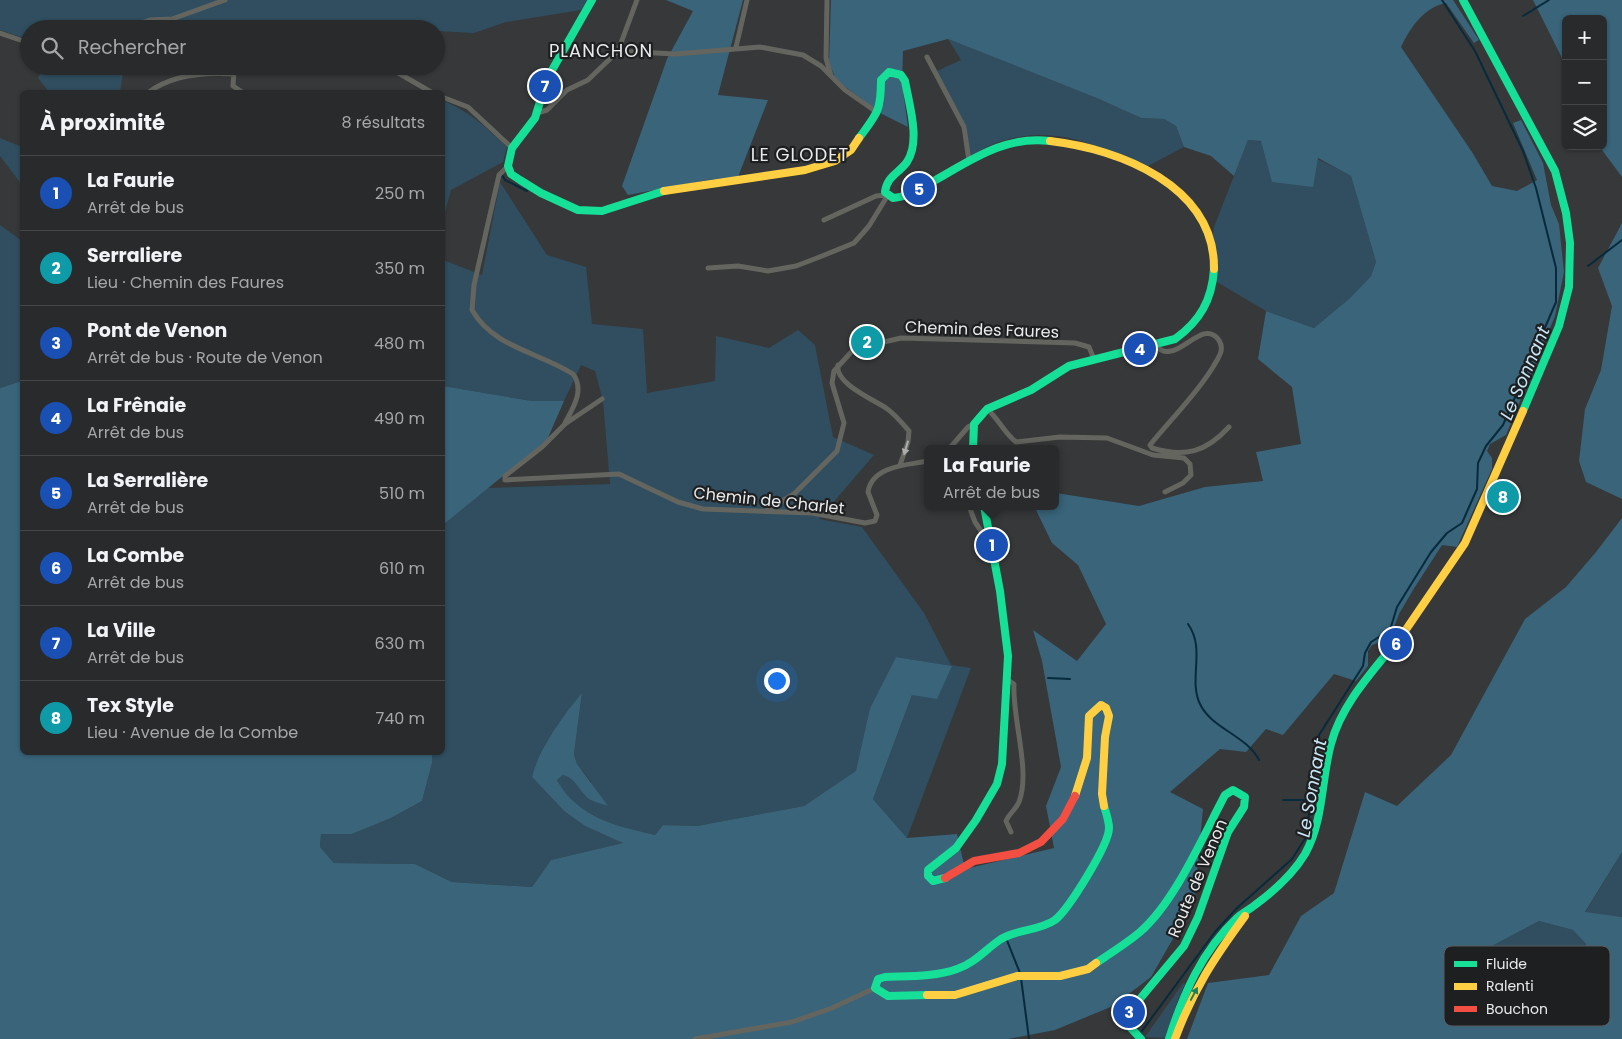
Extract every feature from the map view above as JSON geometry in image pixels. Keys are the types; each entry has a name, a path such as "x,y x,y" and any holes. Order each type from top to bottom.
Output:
{"street":[{"path":"150,20 172,19 225,0"},
{"path":"565,424 579,389 577,379 573,374 501,340 488,330 472,310 474,285 499,175 508,166 512,148 532,123 548,79 592,0"},
{"path":"537,113 547,110 567,90 588,80 618,51 637,0"},
{"path":"736,47 747,0"},
{"path":"827,0 826,58 832,79"},
{"path":"1169,1039 1179,1006 1202,960 1231,924 1293,870 1310,844 1318,820 1330,740 1337,724 1346,708 1424,606 1452,566 1465,543 1551,346 1566,298 1569,280 1570,244 1566,213 1555,171 1463,0"},
{"path":"0,33 20,40"},
{"path":"618,51 683,54 736,47 760,47 803,55 821,66 832,79 878,112"},
{"path":"927,57 964,127 970,162"},
{"path":"508,166 512,174 541,193 578,210 602,211 653,194 774,175 835,161 850,150 878,112 881,80 884,75 890,72 901,75 905,81 913,146 910,157 903,168 886,182 885,188 888,195"},
{"path":"154,90 192,75"},
{"path":"234,75 233,86 239,90"},
{"path":"402,75 428,90"},
{"path":"445,98 468,107 512,148"},
{"path":"824,220 876,196 888,195 898,198 911,193 970,162 1018,140 1049,138 1106,153 1171,186 1189,200 1204,221 1211,238 1214,255 1212,288 1203,315 1189,330 1175,338 1154,345 1069,366 1031,390 987,409 952,445"},
{"path":"708,268 738,266 768,271 796,266 854,243 869,226 879,205 888,195"},
{"path":"1154,345 1162,351 1174,351 1209,333 1222,344 1222,352 1210,372 1150,445 1152,448 1182,453 1197,451 1215,442 1229,426"},
{"name":"Chemin des Faures","path":"838,365 854,350 901,338 1075,343 1090,347 1094,359"},
{"path":"838,365 839,373 845,380 854,388 887,408 909,431 908,442 900,465"},
{"path":"766,512 794,494 837,451 844,423 832,383 834,371 838,365"},
{"path":"565,424 602,399"},
{"path":"987,409 999,421 1008,436 1016,442 1060,437 1108,438 1153,455 1184,458 1190,464 1191,474 1183,483 1165,492"},
{"name":"Chemin de Charlet","path":"565,424 542,447 505,476 505,480 509,482 616,473 686,504 726,512 812,513 865,523 875,521 877,515 868,492 869,486 881,473 900,465 924,462"},
{"path":"973,445 974,424"},
{"path":"971,510 975,522 987,540 991,541"},
{"path":"695,1039 792,1022 832,1008 875,988 878,979 885,977 938,974 968,966 1002,938 1045,925 1056,919 1104,850 1109,828 1102,794 1105,737 1109,716 1106,708 1101,705 1088,716 1087,760 1067,815 1052,834 1036,845 1017,854 979,859 951,876 933,881 928,876 928,870 956,848 976,820 997,784 1002,764 1008,680 1003,612 985,510"},
{"path":"1008,680 1014,684 1013,698 1022,769 1018,803 1006,821 1011,832"},
{"name":"Route de Venon","path":"875,988 888,996 955,995 1021,976 1060,976 1088,970 1141,932 1171,894 1226,795 1233,790 1238,791 1245,797 1244,807 1228,832 1198,917 1184,946 1130,1012 1129,1026 1139,1037"},
{"path":"1175,1039 1185,1012 1209,965 1248,910"}],"shaded area":[{"path":"0,0 588,0 581,10 506,22 474,33 445,31 445,20 20,20 20,37 0,30"},
{"path":"666,0 743,0 718,95 768,100 738,177 708,180 628,195 622,186 667,59 693,11"},
{"path":"831,0 1453,0 1479,40 1474,43 1446,3 1438,5 1424,14 1401,47 1472,152 1492,186 1517,191 1537,180 1513,123 1521,120 1543,163 1551,205 1559,224 1564,272 1555,316 1506,435 1490,444 1487,451 1492,458 1492,469 1457,547 1442,545 1399,614 1392,633 1386,640 1372,645 1368,651 1368,666 1356,681 1334,674 1283,735 1266,729 1246,752 1220,749 1170,792 1203,809 1194,902 1151,977 1113,1006 1055,1030 1008,1039 0,1039 0,388 20,382 20,755 432,755 432,763 422,801 391,818 352,834 321,834 320,847 334,863 415,864 452,882 532,887 551,860 623,843 585,826 564,811 532,777 546,744 567,711 582,693 574,754 577,764 608,806 589,799 575,782 568,777 563,775 557,780 566,793 587,812 613,824 655,835 663,825 697,826 804,806 856,771 870,708 896,657 952,666 937,699 912,695 873,799 907,838 957,834 965,869 1054,848 1046,806 1061,767 1042,661 1033,630 1077,661 1106,624 1078,565 1052,543 1036,510 1059,510 1059,493 1139,506 1205,487 1263,481 1256,452 1301,444 1292,387 1258,359 1266,311 1314,328 1350,298 1371,276 1376,262 1351,176 1318,158 1313,187 1272,182 1261,141 1248,140 1234,176 1211,156 1184,147 1176,126 1164,119 1141,118 1099,99 948,39 903,51 902,83 908,127 882,114 836,80 829,62"},
{"path":"1533,0 1622,0 1622,177 1602,150 1607,150 1607,15 1562,15 1562,58"},
{"path":"948,39 1099,99 1141,118 1164,119 1176,126 1184,147 1146,167 1093,145 1059,136 1022,136 1002,141 970,156 966,127 937,71 961,60"},
{"path":"40,75 123,75 120,90 47,90 38,78"},
{"path":"445,102 470,115 507,147 503,162 451,190 445,212"},
{"path":"0,138 20,146 20,182 0,156"},
{"path":"1248,140 1275,144 1301,152 1351,176 1376,262 1371,276 1350,298 1314,328 1266,311 1217,282 1209,268 1214,227"},
{"path":"500,182 547,255 586,267 592,324 643,329 647,393 715,381 716,336 769,348 798,330 815,345 833,437 874,455 819,519 862,527 924,613 951,665 971,668 907,838 873,799 912,695 951,666 896,657 870,708 857,771 804,806 697,826 663,825 655,835 613,824 587,812 565,793 557,780 563,775 575,780 590,799 591,782 577,764 574,754 582,694 552,733 532,777 564,811 585,826 624,843 551,860 532,887 452,882 415,864 334,863 320,847 321,834 352,834 391,818 422,801 432,763 432,755 445,755 445,523 488,488 610,484 603,401 595,371 581,365 564,401 532,401 445,386 445,261 482,275"},
{"path":"1622,223 1622,499 1586,482 1579,461 1585,409 1601,370 1612,306 1598,268"},
{"path":"0,225 20,240 20,382 0,388"},
{"path":"445,386 532,401 564,401 547,440 445,523"},
{"path":"1622,518 1622,852 1585,912 1622,917 1622,1039 1187,1039 1208,983 1269,975 1301,916 1334,893 1365,792 1397,806 1451,755 1525,619 1566,587"},
{"path":"1622,852 1622,917 1585,913"},
{"path":"1539,921 1573,930 1586,944 1586,946 1492,946"},
{"path":"1183,983 1185,984 1177,1002 1166,1038 1145,1037"}],"waterway":[{"name":"Le Sonnant","path":"1139,1035 1215,932 1237,908 1292,859 1306,837 1319,735 1363,666 1365,653 1371,642 1390,630 1397,607 1431,552 1447,533 1462,523 1477,489 1478,463 1486,446 1503,425 1556,302 1556,268 1536,188 1523,151 1475,51 1442,0"},
{"path":"1523,16 1549,0"},
{"path":"502,175 505,180 527,191"},
{"path":"1588,266 1622,240"},
{"path":"1188,624 1196,644 1196,684 1200,704 1212,720 1246,744 1259,760"},
{"path":"1048,678 1070,679"},
{"path":"1283,800 1304,800 1309,805"},
{"path":"1006,938 1020,973"},
{"path":"1021,978 1029,1039"}],"traffic: fast":[{"path":"592,0 547,79 535,118 512,148 508,166 511,174 541,193 578,210 602,211 664,191"},
{"path":"1463,0 1555,171 1566,213 1570,243 1569,287 1559,326 1523,411"},
{"path":"859,138 877,112 881,80 889,72 901,75 905,81 914,133 911,153 907,162 890,179 886,187 885,192 893,198 913,192 988,151 1018,142 1050,141"},
{"path":"973,445 974,424 987,409 1031,390 1069,366 1175,339 1191,325 1203,309 1211,290 1214,269"},
{"path":"945,878 933,881 928,876 928,870 956,848 976,820 997,784 1002,764 1008,656 1000,591 985,510"},
{"path":"1169,1039 1187,990 1214,944 1239,916 1283,882 1305,854 1316,828 1328,758 1336,728 1343,713 1362,684 1405,631"},
{"path":"1096,963 1140,932 1165,904 1187,868 1225,795 1233,790 1245,797 1244,807 1228,832 1198,917 1184,946 1129,1012 1129,1026 1141,1039"},
{"path":"927,995 888,996 875,988 878,979 885,977 931,975 957,969 980,956 1001,939 1014,933 1049,924 1055,920 1078,891 1102,848 1109,828 1104,806"}],"traffic: slow":[{"path":"664,191 805,170 835,161 851,150 859,138"},
{"path":"1050,141 1077,145 1133,163 1159,177 1181,194 1199,215 1210,240 1214,269"},
{"path":"1405,631 1465,543 1523,411"},
{"path":"1075,796 1087,758 1089,716 1101,705 1106,708 1109,716 1105,737 1102,794 1104,806"},
{"path":"1175,1039 1189,1005 1205,975 1245,916"},
{"path":"927,995 955,995 1017,976 1060,976 1088,969 1096,963"}],"traffic: jam":[{"path":"945,878 974,861 1019,853 1041,842 1063,819 1075,796"}],"place":[{"name":"La Ville","path":"545,86"},
{"name":"La Serralière","path":"919,189"},
{"name":"Serraliere","path":"867,342"},
{"name":"La Frênaie","path":"1140,349"},
{"name":"Tex Style","path":"1503,497"},
{"name":"La Faurie","path":"992,545"},
{"name":"La Combe","path":"1396,644"},
{"name":"Pont de Venon","path":"1129,1012"}],"district":[{"name":"PLANCHON","path":"601,51"},
{"name":"LE GLODET","path":"800,155"}]}
